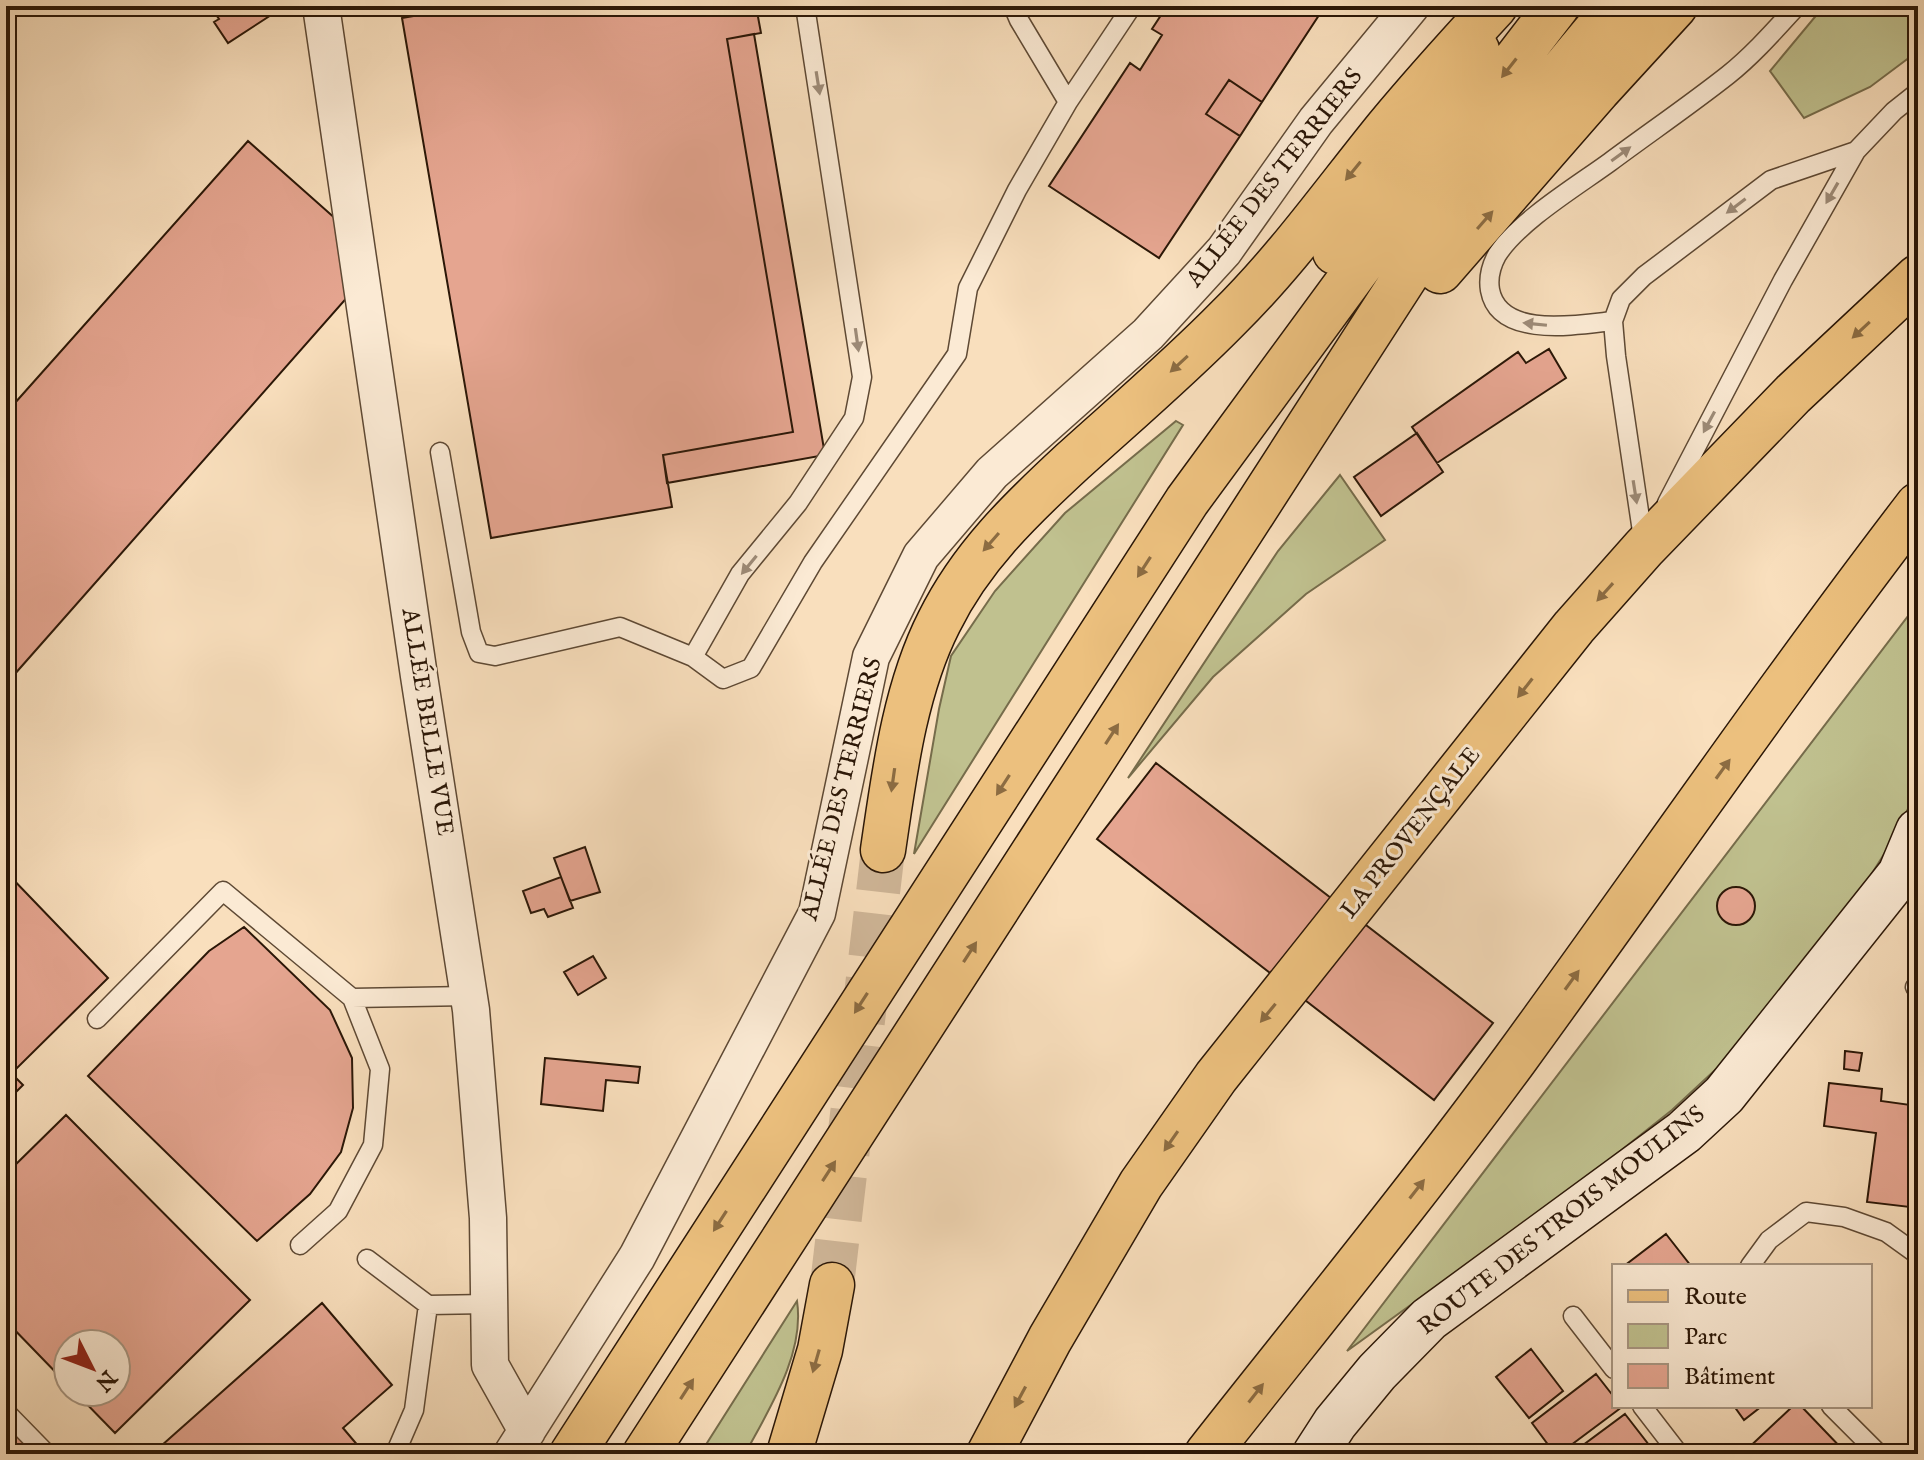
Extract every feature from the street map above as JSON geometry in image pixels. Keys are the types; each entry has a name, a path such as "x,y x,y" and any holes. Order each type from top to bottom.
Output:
{"main road":[{"path":"883,850 897,759 919,673 937,625 978,557 1016,514 1229,318 1290,250 1399,114 1495,6"},
{"path":"1187,501 1243,394 1317,278 1440,100 1511,6"},
{"path":"572,1454 1187,501 1408,200 1557,6"},
{"path":"645,1454 1405,277 1464,195 1564,67 1617,6"},
{"path":"1307,429 1556,139 1675,6"},
{"name":"LA PROVENÇALE","path":"989,1454 1050,1339 1141,1184 1216,1077 1574,627 1644,548 1793,394 1918,277"},
{"path":"1207,1454 1515,1060 1839,608 1918,505"},
{"path":"789,1454 820,1350 832,1285"}],"street":[{"name":"ALLÉE BELLE VUE","path":"321,6 469,996 488,1218 490,1365 519,1443"},
{"name":"ALLÉE DES TERRIERS","path":"519,1443 637,1257 817,913 871,657 921,556 992,473 1148,334 1224,251 1316,121 1411,6"},
{"name":"ROUTE DES TROIS MOULINS","path":"1315,1454 1335,1423 1377,1372 1429,1319 1684,1132 1724,1095 1909,879 1918,831"}],"lane":[{"path":"693,657 740,574 798,503 854,418 862,377 805,6"},
{"path":"1013,6 1068,102"},
{"path":"440,452 471,632 479,653 495,656 620,627 693,657 723,679 751,668 813,562 957,354 968,288 1017,190 1068,102 1132,6"},
{"path":"1613,321 1566,327 1514,321 1494,305 1490,294 1488,281 1498,254 1548,207 1729,74 1764,43 1797,6"},
{"path":"1644,548 1783,280 1856,151 1894,111 1918,92"},
{"path":"1644,548 1618,377 1613,321 1621,299 1632,286 1771,180 1856,151"},
{"path":"97,1019 223,891 352,998 380,1069 373,1145 338,1211 300,1245"},
{"path":"352,998 469,996"},
{"path":"1751,1264 1769,1240 1806,1212 1844,1217 1886,1232 1918,1255"},
{"path":"367,1259 428,1305 488,1304"},
{"path":"395,1454 414,1410 428,1305"},
{"path":"1573,1316 1612,1366"},
{"path":"1644,1408 1679,1454"},
{"path":"1833,1408 1879,1454"},
{"path":"6,1412 47,1454"}],"green space":[{"path":"1824,6 1918,6 1918,51 1870,87 1804,118 1770,71"},
{"path":"1176,421 1183,425 914,854 951,656 995,591 1065,513"},
{"path":"1340,475 1385,540 1306,594 1213,677 1128,778 1278,551"},
{"path":"1918,603 1918,787 1896,835 1829,942 1742,1045 1672,1110 1585,1179 1347,1351"},
{"path":"797,1301 796,1341 790,1361 774,1400 745,1454 700,1454"}],"building":[{"path":"210,6 285,6 228,43 214,22 219,19"},
{"path":"471,6 756,6 761,33 727,39 793,432 663,455 672,507 491,538 402,18"},
{"path":"1167,6 1325,6 1262,102 1229,80 1206,114 1240,136 1159,258 1049,186 1130,63 1140,70 1162,35 1152,29"},
{"path":"754,34 825,455 667,483 663,455 793,432 727,39"},
{"path":"1229,80 1262,102 1240,136 1206,114"},
{"path":"248,141 337,220 351,293 6,684 6,413"},
{"path":"1549,349 1566,378 1437,463 1412,427 1518,352 1526,363"},
{"path":"1417,433 1443,472 1381,516 1354,477"},
{"path":"1156,763 1493,1023 1434,1100 1097,839"},
{"path":"585,847 600,892 570,901 554,858"},
{"path":"6,872 108,978 12,1073 6,1068"},
{"path":"561,877 573,908 548,917 544,909 531,913 523,891"},
{"path":"1736,887 1749,893 1755,906 1749,919 1736,925 1723,919 1717,906 1723,893"},
{"path":"244,927 330,1010 352,1058 353,1108 341,1152 310,1194 257,1241 88,1076 209,951"},
{"path":"593,956 606,978 578,995 564,972"},
{"path":"1845,1051 1862,1053 1859,1071 1844,1069"},
{"path":"545,1058 640,1067 638,1083 606,1080 603,1111 541,1104"},
{"path":"6,1068 23,1085 6,1102"},
{"path":"1829,1083 1882,1089 1881,1101 1918,1106 1918,1208 1867,1202 1876,1133 1824,1126"},
{"path":"66,1115 250,1300 115,1433 91,1408 132,1408 132,1328 52,1328 52,1368 6,1321 6,1174"},
{"path":"1666,1234 1689,1264 1627,1264"},
{"path":"322,1303 392,1385 343,1428 365,1454 152,1454"},
{"path":"1531,1349 1563,1391 1529,1418 1496,1377"},
{"path":"1596,1374 1612,1394 1612,1408 1621,1408 1559,1454 1555,1454 1532,1423"},
{"path":"1735,1408 1759,1408 1744,1420"},
{"path":"1791,1408 1803,1408 1847,1454 1742,1454"},
{"path":"1625,1414 1656,1454 1571,1454"},
{"path":"6,1424 35,1454 6,1454"}],"tunnel":[{"path":"832,1285 883,850"}]}
